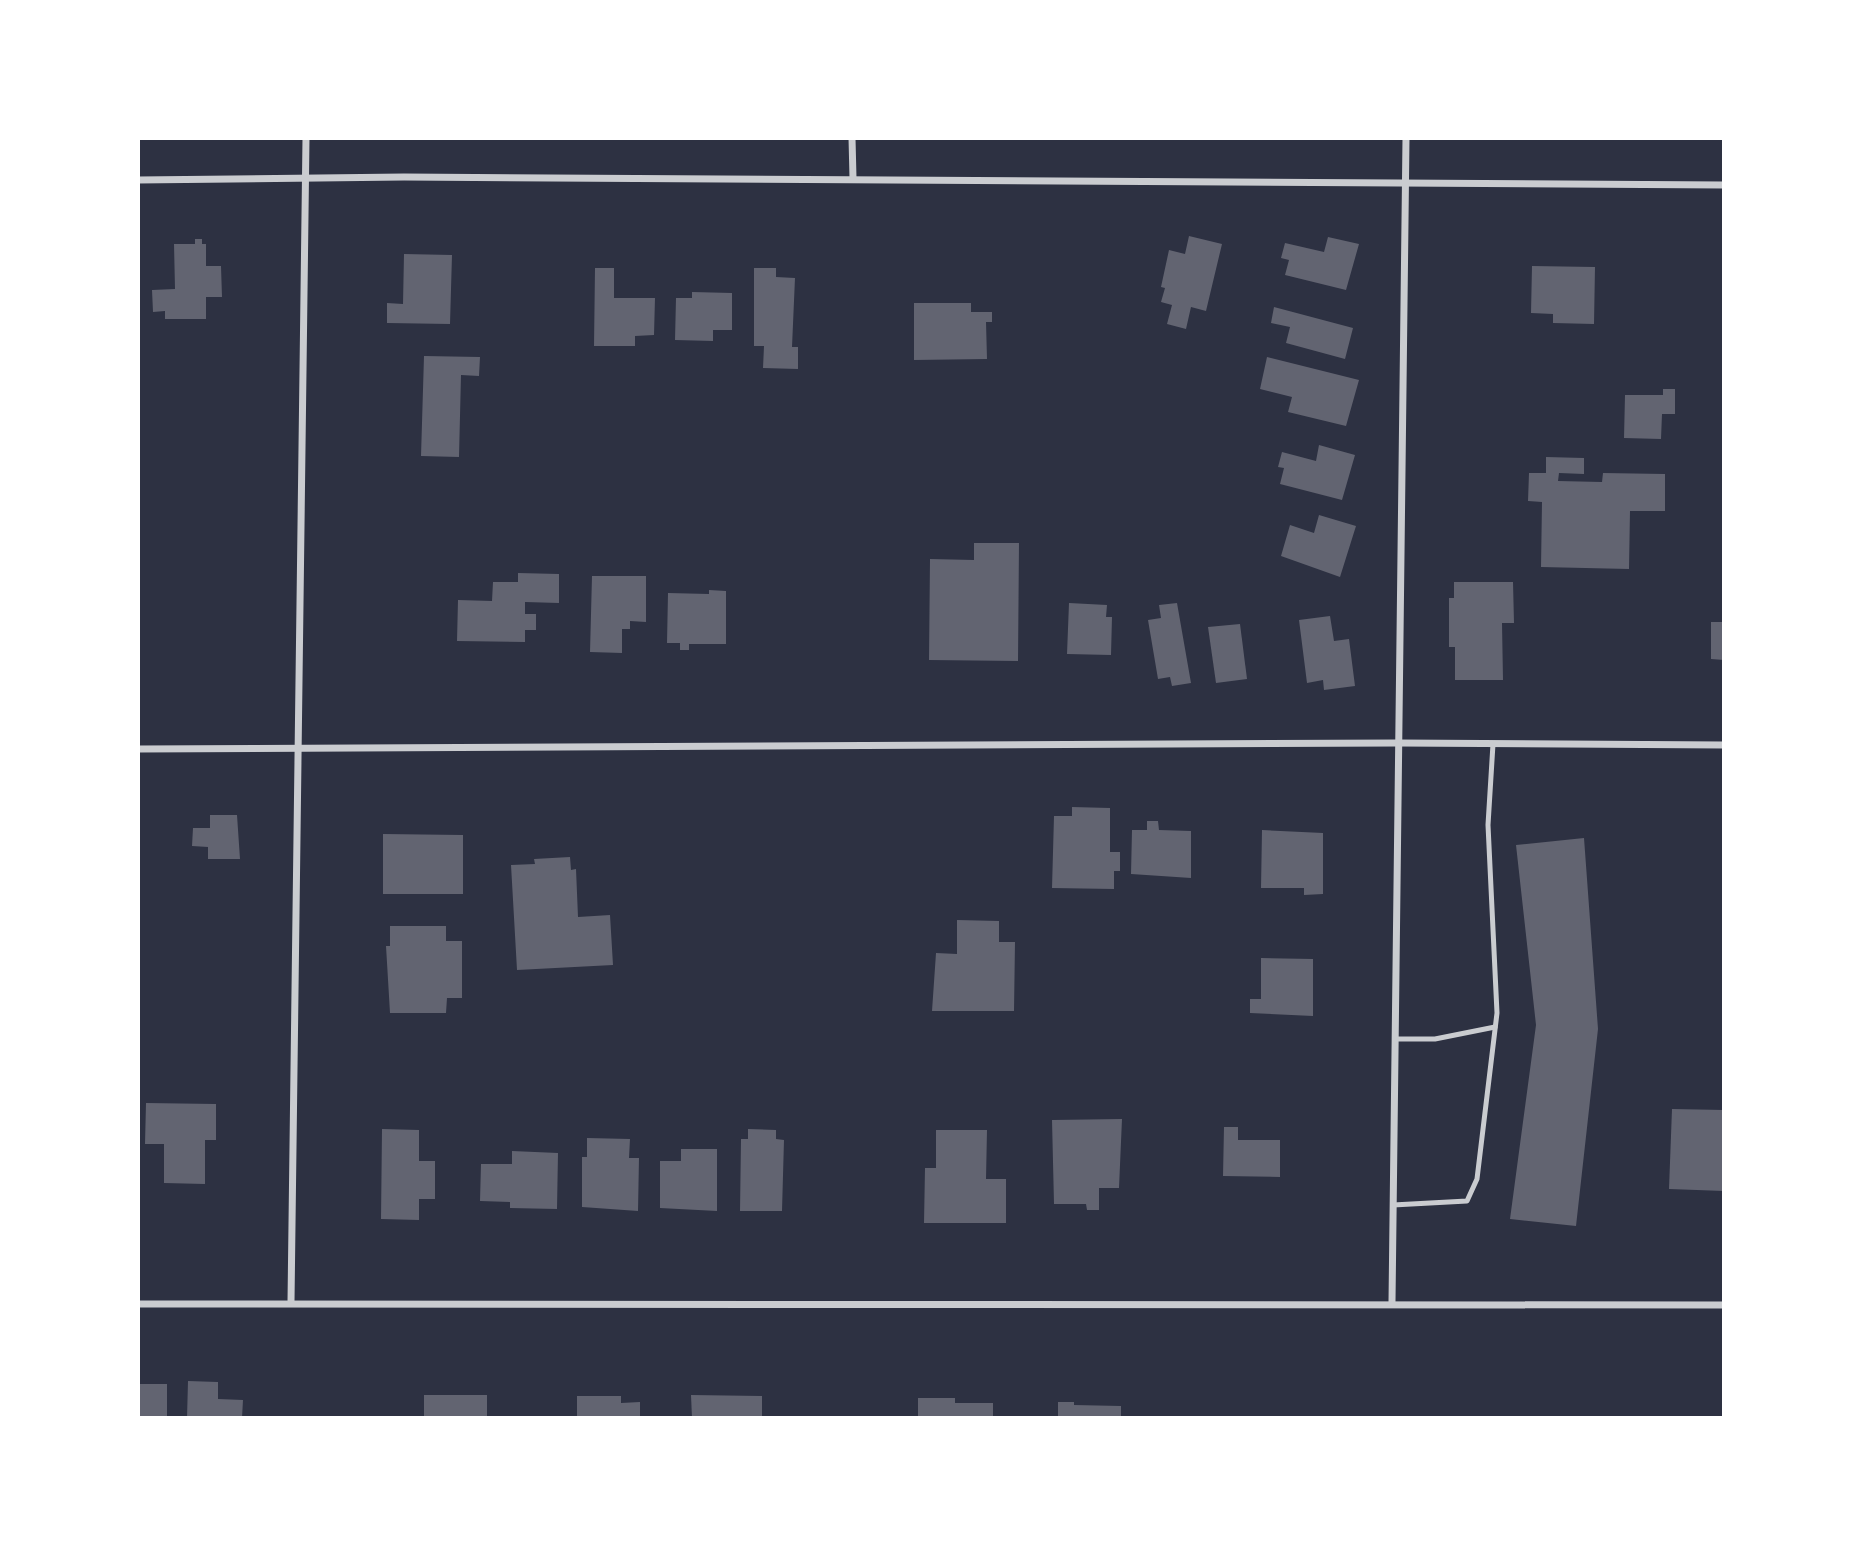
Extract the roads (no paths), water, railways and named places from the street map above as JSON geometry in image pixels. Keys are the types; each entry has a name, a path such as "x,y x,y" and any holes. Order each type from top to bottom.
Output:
{"street":[{"path":"291,1302 306,138"},
{"path":"852,138 853,178"},
{"path":"1392,1302 1406,138"},
{"path":"138,180 853,178 1406,185 1724,185"},
{"path":"138,749 299,746 410,749 1398,743 1724,745"},
{"path":"138,1304 1392,1302 1724,1305"}],"lane":[{"path":"1394,1205 1467,1201 1477,1179 1495,1027 1488,825 1493,744"},
{"path":"1395,1039 1435,1039 1495,1027"}]}
